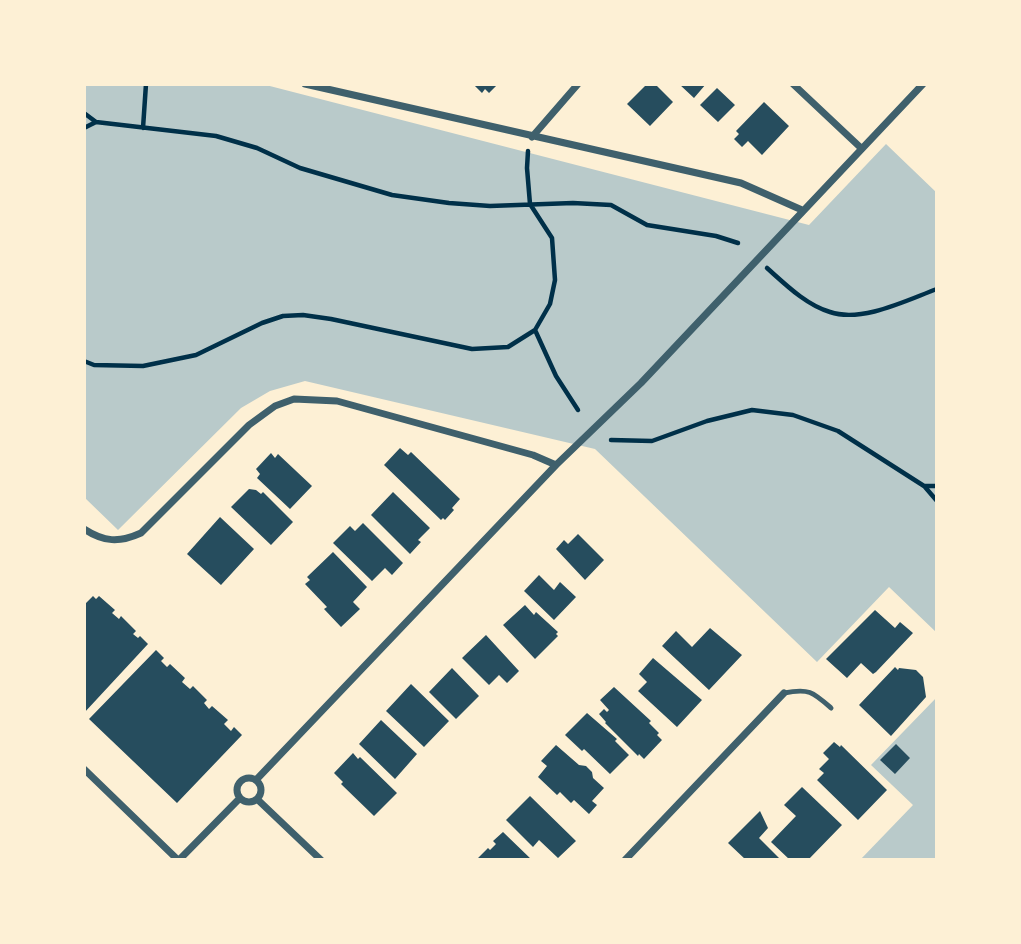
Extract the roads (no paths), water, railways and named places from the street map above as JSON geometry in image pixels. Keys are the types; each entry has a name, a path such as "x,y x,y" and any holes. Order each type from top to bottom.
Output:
{"street":[{"path":"305,84 530,141 741,183 802,210"},
{"path":"530,141 578,84"},
{"path":"793,84 861,148"},
{"path":"257,780 556,465 641,383 923,84"},
{"path":"84,529 97,537 113,541 126,540 141,533 249,425 275,407 294,399 337,401 533,456 556,465"},
{"path":"625,860 784,693"},
{"path":"84,769 179,860 240,798"},
{"path":"246,778 257,780 261,789 257,799 248,802 240,798 237,789 240,782 246,778"},
{"path":"257,799 321,860"}],"lane":[{"path":"784,693 800,690 812,692 831,708"}]}
